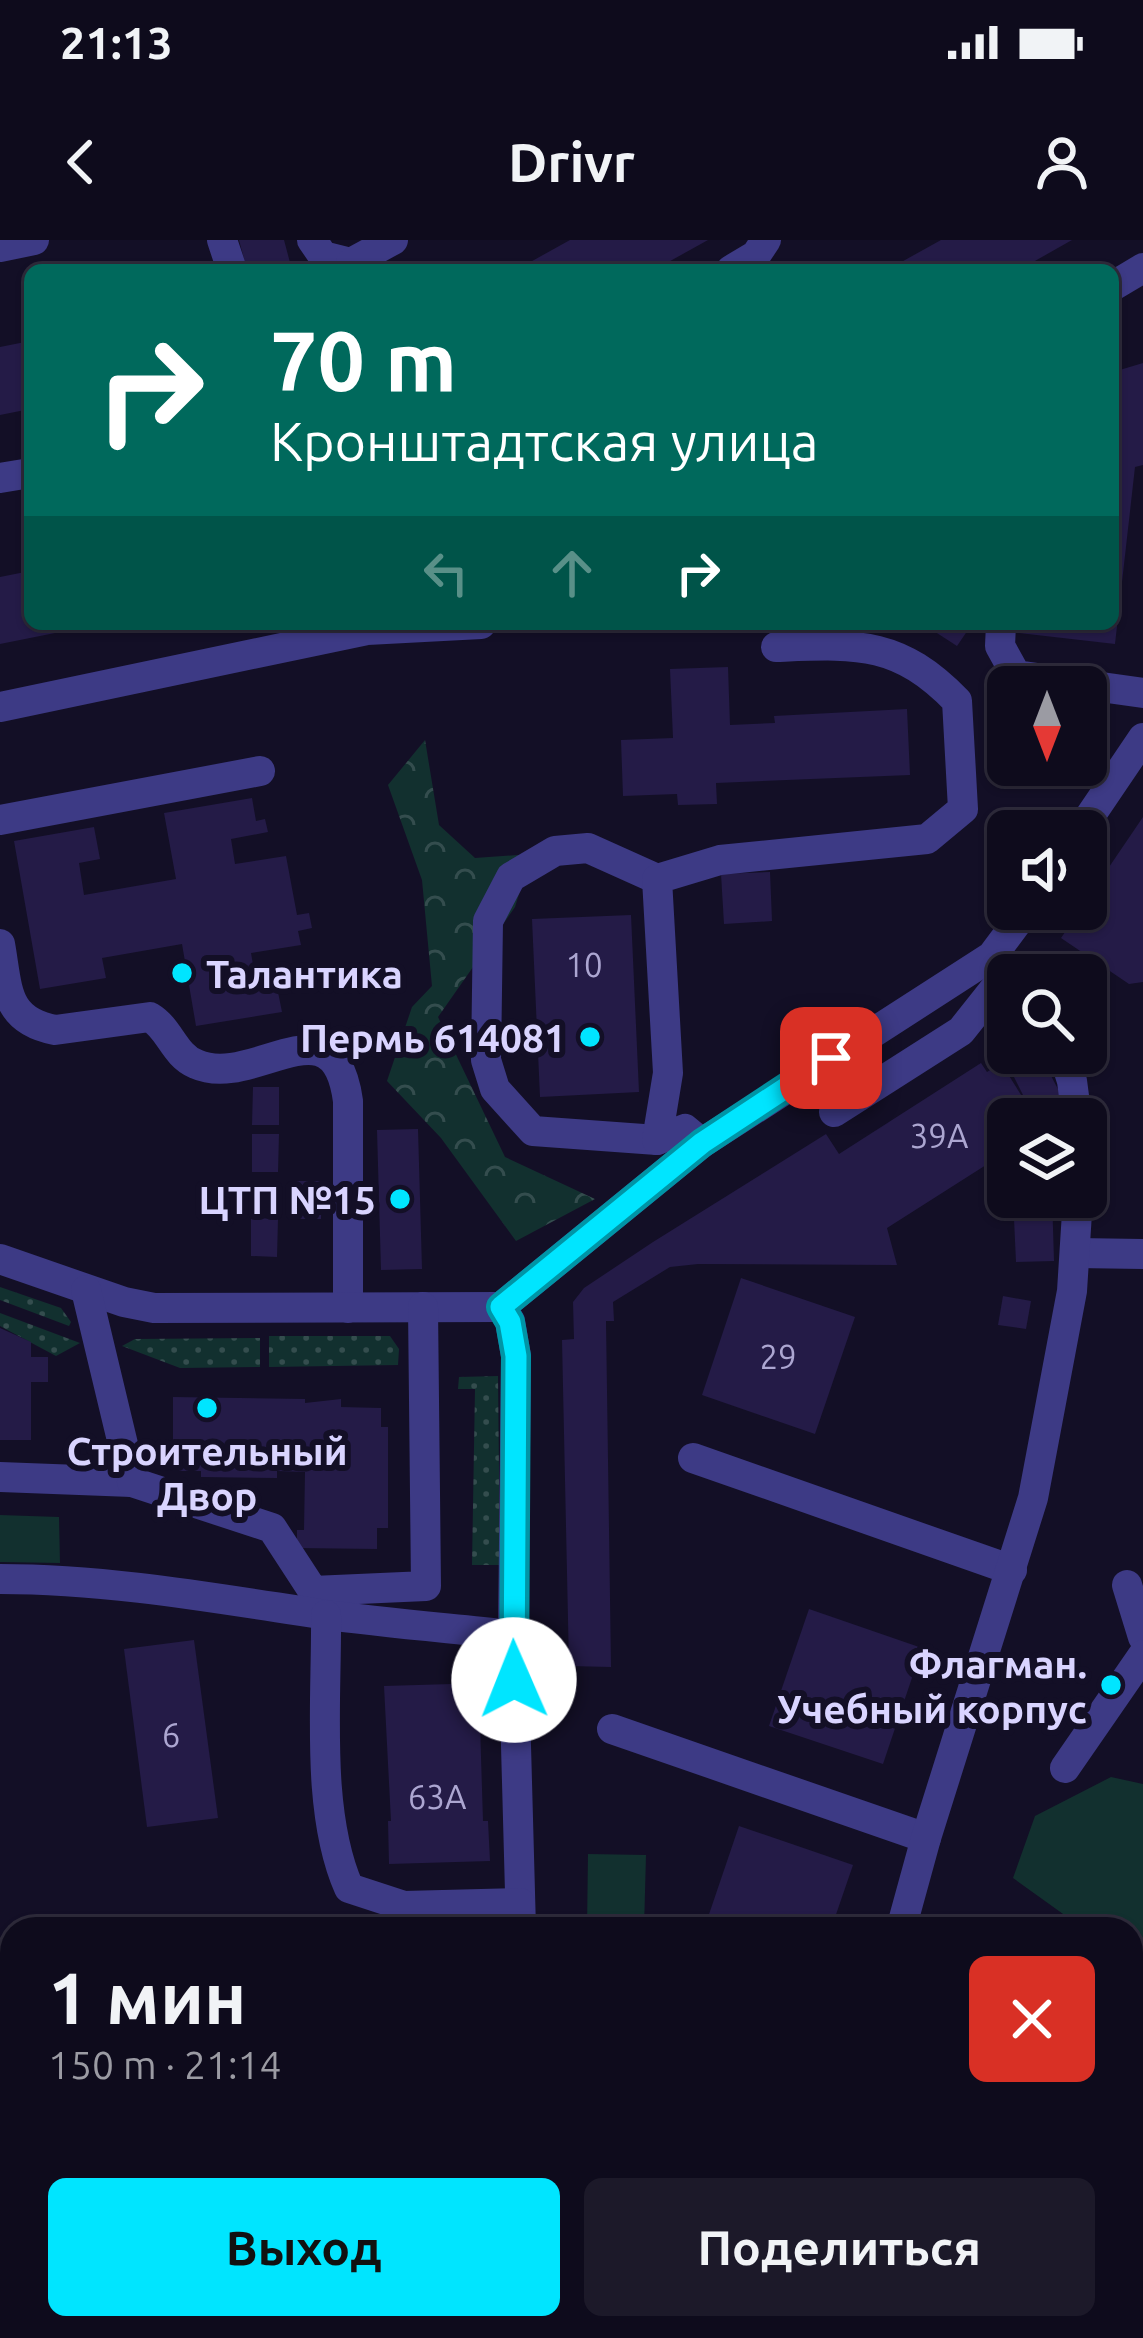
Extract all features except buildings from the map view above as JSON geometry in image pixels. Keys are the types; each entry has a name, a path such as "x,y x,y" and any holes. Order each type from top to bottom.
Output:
{"street":[{"path":"0,247 34,240"},
{"path":"313,240 323,256 345,264"},
{"path":"357,264 393,240"},
{"path":"741,264 756,255 766,240"},
{"path":"0,707 352,630"},
{"path":"1001,630 1000,646 1016,675 1143,693"},
{"path":"702,1143 685,1129 657,1140 533,1131 495,1089 486,1060 488,921 511,877 555,850 588,848 657,879 720,860 927,839 963,809 957,701 928,671 859,644 776,647"},
{"path":"1094,810 1143,738"},
{"path":"0,820 260,771"},
{"path":"657,879 668,1073 657,1140"},
{"path":"0,944 13,1005 26,1020 44,1028 151,1017 188,1060 212,1068 312,1049 332,1055 344,1072 348,1101 348,1308"},
{"path":"0,1259 139,1305 186,1311 501,1307 702,1143 987,977"},
{"path":"834,1112 961,1031 987,991"},
{"path":"904,1917 1037,1478 1076,1253 1077,1218"},
{"path":"1076,1253 1143,1254"},
{"path":"86,1290 131,1482"},
{"path":"0,1478 131,1482 272,1528 314,1592 426,1586 423,1306"},
{"path":"326,1615 328,1820 336,1860 349,1888 404,1906 520,1916 513,1635 516,1356 510,1322 501,1307"},
{"path":"693,1458 1012,1570"},
{"path":"0,1579 136,1587 326,1615 513,1635"},
{"path":"1127,1585 1143,1637"},
{"path":"1065,1768 1143,1655"},
{"path":"612,1729 926,1838"}],"green space":[{"path":"425,740 439,825 475,858 531,854 515,907 438,1017 505,1157 595,1199 516,1241 441,1138 387,1081 412,1007 432,986 422,880 388,785"},
{"path":"0,1287 61,1308 69,1326 0,1300"},
{"path":"0,1313 80,1343 56,1356 0,1326"},
{"path":"269,1336 390,1336 399,1349 398,1365 269,1367"},
{"path":"260,1338 260,1367 180,1368 122,1346 135,1339"},
{"path":"498,1376 500,1565 472,1565 475,1389 458,1389 459,1377"},
{"path":"0,1515 59,1517 60,1563 0,1562"},
{"path":"1111,1777 1143,1784 1143,1917 1067,1917 1013,1878 1035,1816"},
{"path":"588,1854 646,1855 644,1917 587,1917"}],"place":[{"name":"Талантика","path":"182,973"},
{"name":"Пермь 614081","path":"590,1037"},
{"name":"ЦТП №15","path":"400,1199"},
{"name":"Строительный Двор","path":"207,1408"},
{"name":"Флагман. Учебный корпус","path":"1111,1685"}],"route":[{"path":"514,1680 516,1356 515,1337 501,1307 702,1143 831,1058"}]}
